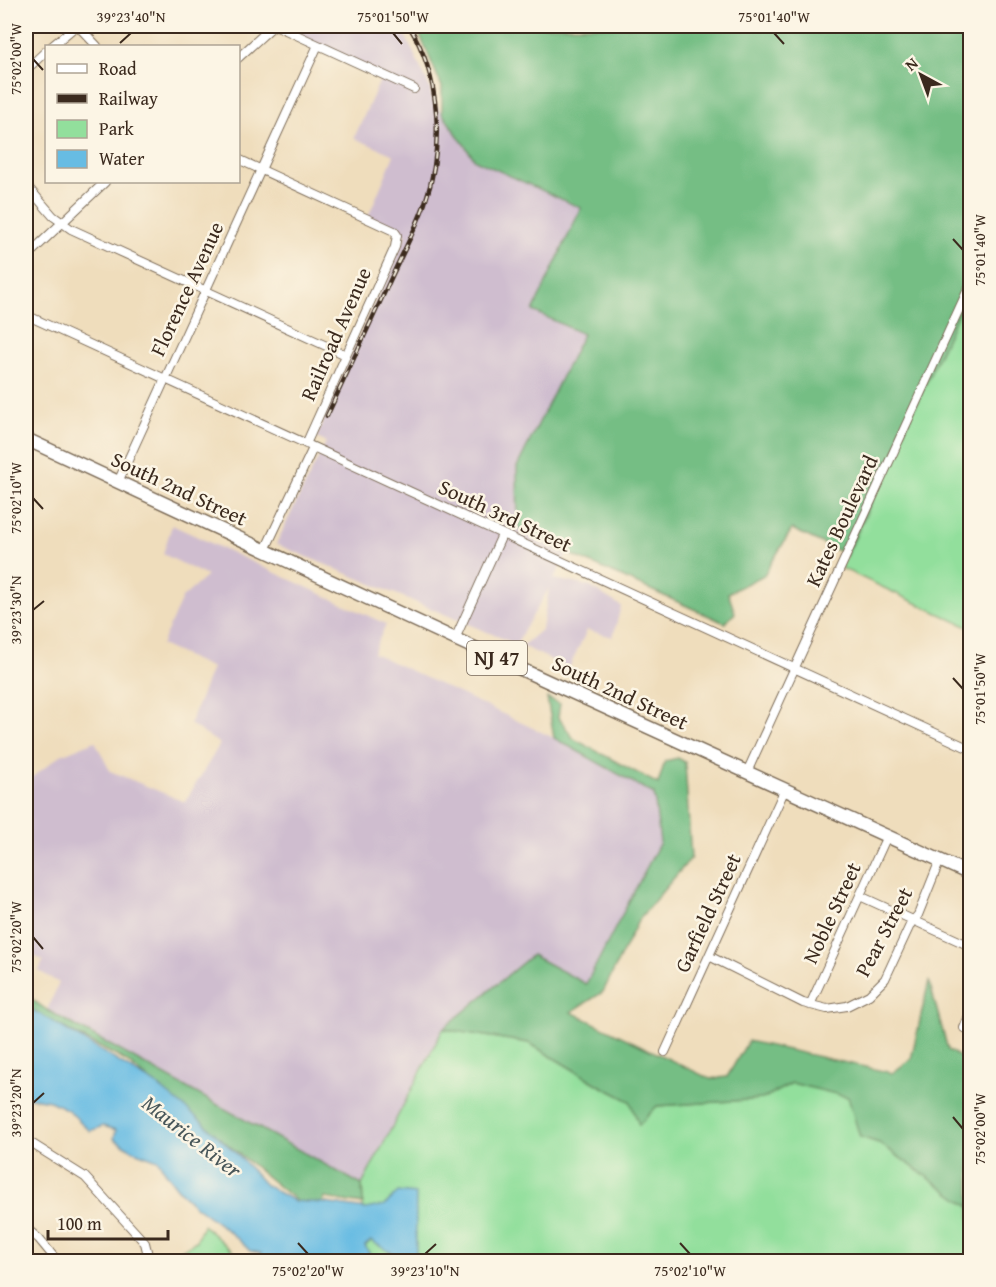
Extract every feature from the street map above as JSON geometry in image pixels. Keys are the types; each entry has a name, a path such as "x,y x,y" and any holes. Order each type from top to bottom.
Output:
{"main road":[{"name":"South 2nd Street","path":"26,439 455,639 970,874"}],"street":[{"path":"53,45 77,26 96,45"},
{"path":"240,56 275,26 414,89"},
{"name":"Florence Avenue","path":"118,482 318,45"},
{"path":"26,70 45,52"},
{"path":"240,160 261,169"},
{"name":"Railroad Avenue","path":"261,169 394,231 398,239 346,355 265,550"},
{"path":"26,257 104,183"},
{"path":"26,185 61,223 346,355"},
{"name":"Kates Boulevard","path":"747,772 970,285"},
{"name":"South 3rd Street","path":"26,315 970,749"},
{"path":"455,639 502,534"},
{"name":"Garfield Street","path":"665,1052 785,789"},
{"name":"Noble Street","path":"810,1005 887,836"},
{"name":"Pear Street","path":"709,956 725,966 810,1005 827,1009 855,1003 869,995 885,979 940,860"},
{"path":"860,896 970,946"},
{"path":"964,1028 970,1014"},
{"path":"26,1140 85,1177 100,1191 145,1243 148,1255 145,1262"},
{"path":"26,1228 39,1239 58,1262"}],"shaded area":[{"path":"274,26 401,26 430,88 432,99 475,160 582,208 533,311 583,334 517,468 518,528 568,553 554,579 589,586 621,606 613,637 587,630 569,668 522,646 542,629 549,588 516,644 276,544 326,442 316,438 406,235 368,217 394,155 354,138 382,76"},
{"path":"172,525 386,624 373,653 554,738 654,794 660,842 586,985 443,1029 362,1185 47,1010 59,983 39,971 43,961 26,951 26,816 30,807 26,804 26,782 61,755 95,741 110,771 185,802 220,744 190,724 212,668 161,645 182,598 207,576 163,554"}],"green space":[{"path":"416,26 970,26 970,287 847,555 792,529 764,575 728,593 735,613 725,623 568,553 518,528 517,467 583,334 533,311 581,208 475,160 442,113 442,87"},
{"path":"970,285 970,628 841,568"},
{"path":"547,698 560,704 558,717 574,739 658,784 665,761 678,758 685,762 691,858 639,919 603,992 571,1012 710,1079 727,1077 748,1041 892,1073 911,1059 929,981 948,1050 970,1063 970,1207 879,1143 860,1137 848,1097 792,1083 762,1099 657,1106 639,1125 630,1101 529,1043 443,1029 532,955 586,984 660,842 654,794 554,738"},
{"path":"26,995 47,1010 362,1185 363,1204 325,1198 316,1217 126,1061 26,1008"},
{"path":"443,1029 529,1043 630,1101 657,1106 762,1099 792,1083 849,1097 860,1137 879,1143 970,1207 970,1261 365,1262 356,1248 363,1204 362,1185"},
{"path":"203,1225 243,1261 165,1261 196,1241"}],"water":[{"name":"Maurice River","path":"26,1007 157,1085 204,1123 241,1158 265,1185 294,1201 366,1209 385,1205 398,1192 416,1194 416,1256 404,1260 371,1241 365,1246 374,1261 259,1261 261,1253 250,1251 183,1195 158,1160 134,1151 114,1139 116,1130 103,1126 90,1131 68,1110 50,1101 26,1097"}],"railway":[{"path":"327,416 417,224 431,181 437,136 433,90 428,67 409,26"}]}
